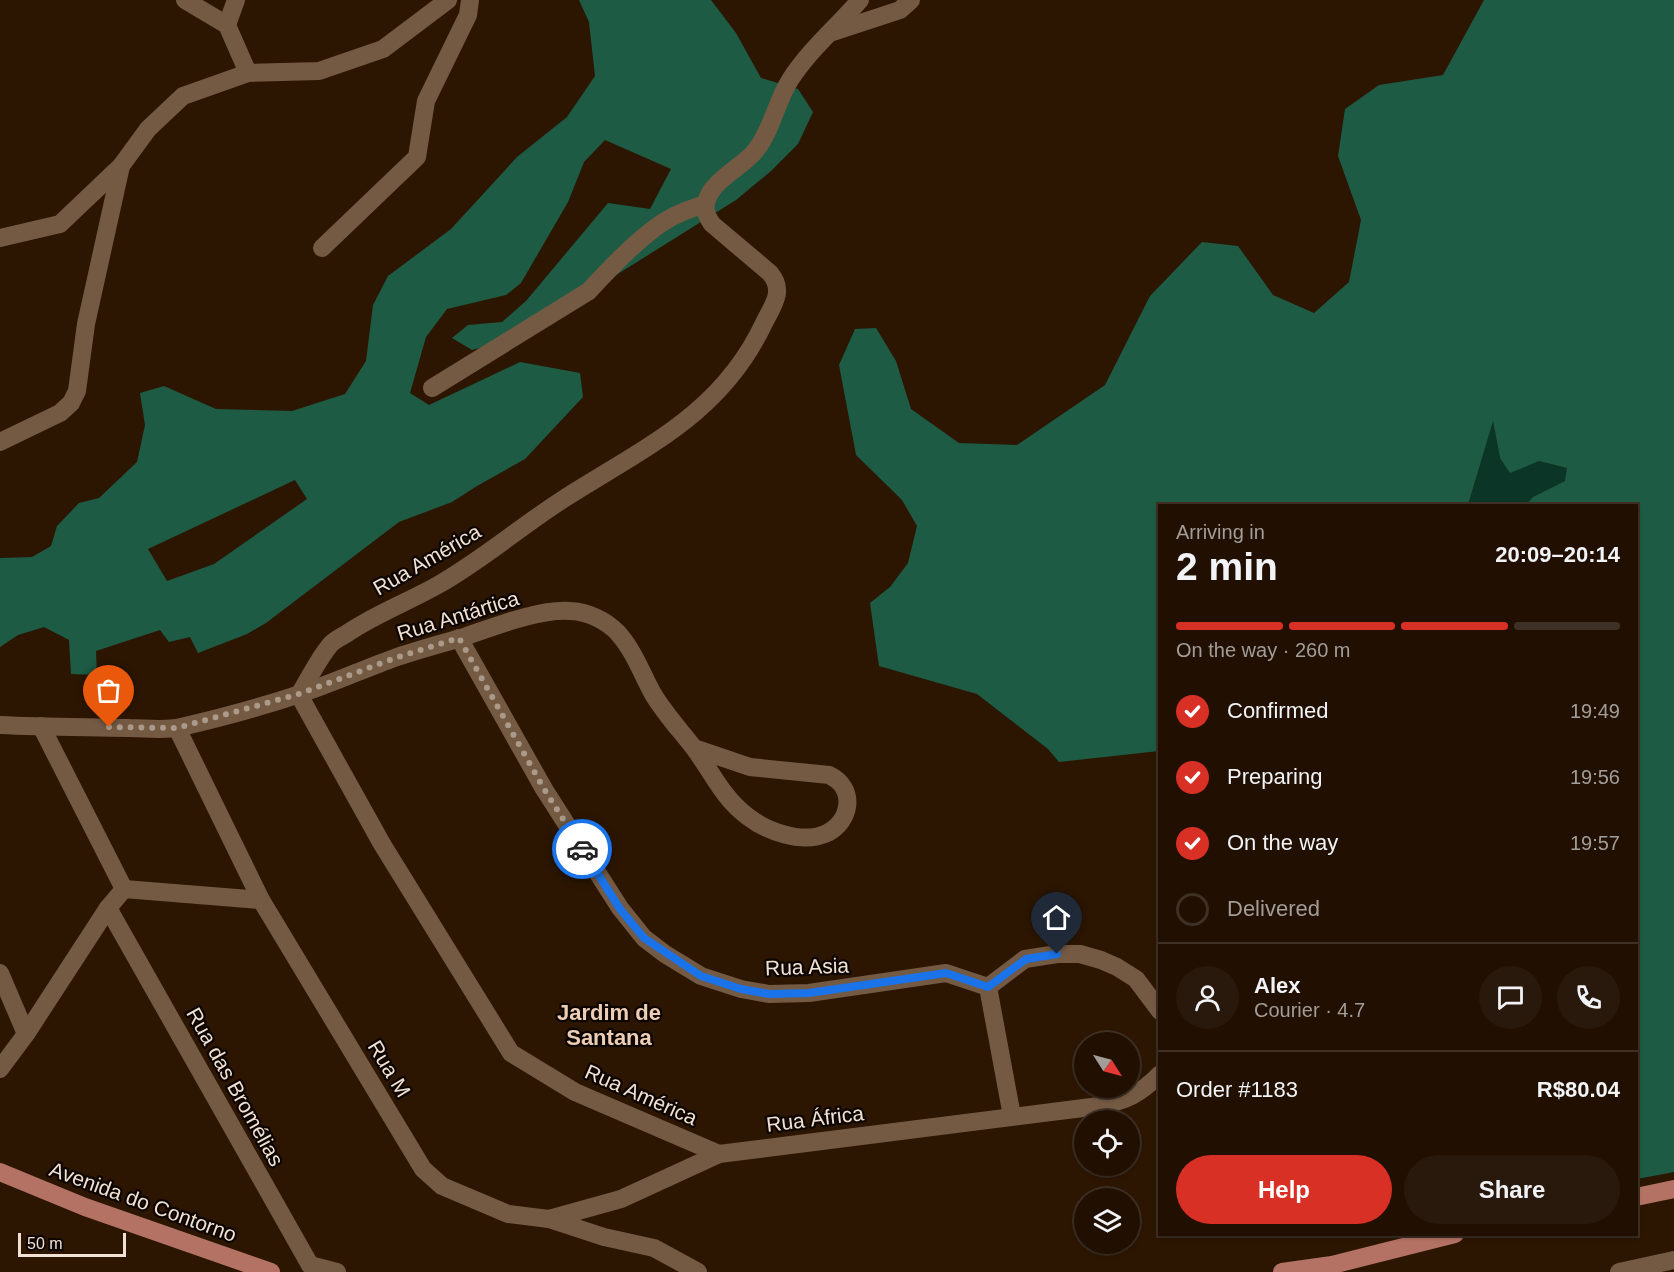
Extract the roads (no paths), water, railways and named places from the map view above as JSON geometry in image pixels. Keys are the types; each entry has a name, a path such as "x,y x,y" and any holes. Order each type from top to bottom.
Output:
{"main road":[{"name":"Avenida do Contorno","path":"0,1172 85,1206 271,1272"},
{"path":"1638,1197 1674,1189"},
{"path":"1282,1272 1332,1265 1447,1236"}],"street":[{"path":"185,0 227,25 248,73"},
{"path":"227,25 236,0"},
{"path":"0,238 60,224 121,166 148,129 183,96 248,73 319,71 383,49 448,0"},
{"path":"322,248 417,157 426,101 468,15 470,0"},
{"path":"432,388 589,291 661,224 678,214 705,204 717,185 755,152 793,76 807,57 860,0"},
{"path":"831,33 900,10 911,0"},
{"path":"0,442 60,413 71,403 77,391 86,324 121,166"},
{"name":"Rua América","path":"705,204 706,214 712,224 770,273 778,288 777,296 761,330 723,387 679,427 562,500 440,583 376,616 331,644 299,694 382,844 511,1053 575,1092 718,1154"},
{"name":"Rua Antártica","path":"0,725 177,728 299,694 398,657 459,638 542,614 569,611 590,615 607,623 618,633 654,695 694,748 705,767 736,807 755,823 778,833 804,838 824,835 835,827 847,808 849,795 844,785 829,775 750,766 694,748"},
{"name":"Rua Asia","path":"459,638 544,789 620,909 644,938 666,954 701,976 741,989 769,994 809,993 946,973 988,987"},
{"path":"41,726 124,890"},
{"name":"Rua M","path":"177,728 261,900 423,1169 442,1186 508,1214 549,1219 604,1237 654,1248 698,1272"},
{"path":"124,890 261,900"},
{"path":"0,1069 26,1034 108,908 124,890"},
{"name":"Rua das Bromélias","path":"108,908 308,1268 337,1272"},
{"path":"1012,1116 988,987 1026,959 1057,954 1080,954 1109,963 1136,979 1158,1008"},
{"path":"0,973 26,1034"},
{"name":"Rua África","path":"549,1219 621,1199 718,1154 1099,1106 1126,1100 1140,1092 1158,1076"},
{"path":"1619,1272 1674,1260"}],"district":[{"name":"Jardim de Santana","path":"609,1024"}]}
